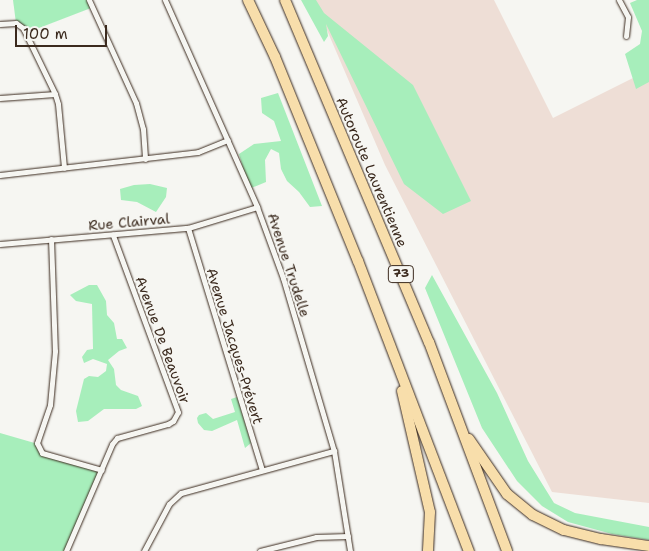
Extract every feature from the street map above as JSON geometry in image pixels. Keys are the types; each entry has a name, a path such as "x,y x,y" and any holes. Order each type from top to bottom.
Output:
{"highway":[{"name":"73","path":"248,0 294,103 358,261 469,551"},
{"name":"Autoroute Laurentienne","path":"285,0 429,342 507,551"},
{"path":"394,356 430,512 428,551"},
{"path":"460,425 507,494 533,515 564,530 601,539 649,546"}],"street":[{"path":"89,0 136,103 143,129 146,159"},
{"name":"Avenue Trudelle","path":"165,0 258,207 283,278 334,451 350,551"},
{"path":"619,0 628,17 626,36"},
{"path":"0,24 16,23 23,28 55,94 64,168"},
{"path":"0,98 55,94"},
{"path":"0,175 198,152 228,140"},
{"name":"Rue Clairval","path":"0,244 188,228 258,207"},
{"name":"Avenue Jacques-Prévert","path":"188,228 262,470"},
{"name":"Avenue De Beauvoir","path":"66,551 112,444 117,438 168,424 173,421 178,412 113,235"},
{"path":"51,239 54,351 50,405 37,443 42,453 102,470"},
{"path":"144,551 169,504 181,493 334,451"},
{"path":"260,551 316,537 348,536"}],"shaded area":[{"path":"314,0 494,0 553,118 649,70 649,503 552,492 385,165"}],"green space":[{"path":"13,0 89,0 91,8 26,33 16,23"},
{"path":"301,0 316,0 324,13 413,85 471,201 443,214 404,184 326,24 328,36 324,42"},
{"path":"637,0 649,0 649,82 636,89 625,54 640,44 642,31 630,3"},
{"path":"278,93 322,206 310,207 299,192 287,181 281,169 279,153 271,149 265,160 266,182 249,189 239,154 254,144 281,141 274,121 262,113 261,98"},
{"path":"150,184 167,188 166,197 156,212 137,202 121,200 120,189 134,185"},
{"path":"432,275 497,393 528,461 554,503 575,513 649,527 649,540 612,534 568,522 542,506 517,481 482,428 425,288"},
{"path":"89,285 97,285 106,301 107,315 114,323 117,339 122,339 127,348 119,351 108,360 114,369 116,385 121,390 138,396 142,406 136,409 104,409 88,421 78,422 76,411 84,379 89,376 98,377 106,371 107,364 93,359 84,363 82,357 87,350 93,349 92,304 76,301 70,295"},
{"path":"237,397 251,443 245,448 237,420 212,431 204,430 198,423 197,418 199,415 206,413 213,419 235,412 231,399"},
{"path":"0,433 38,444 42,453 102,470 66,551 0,551"}]}
